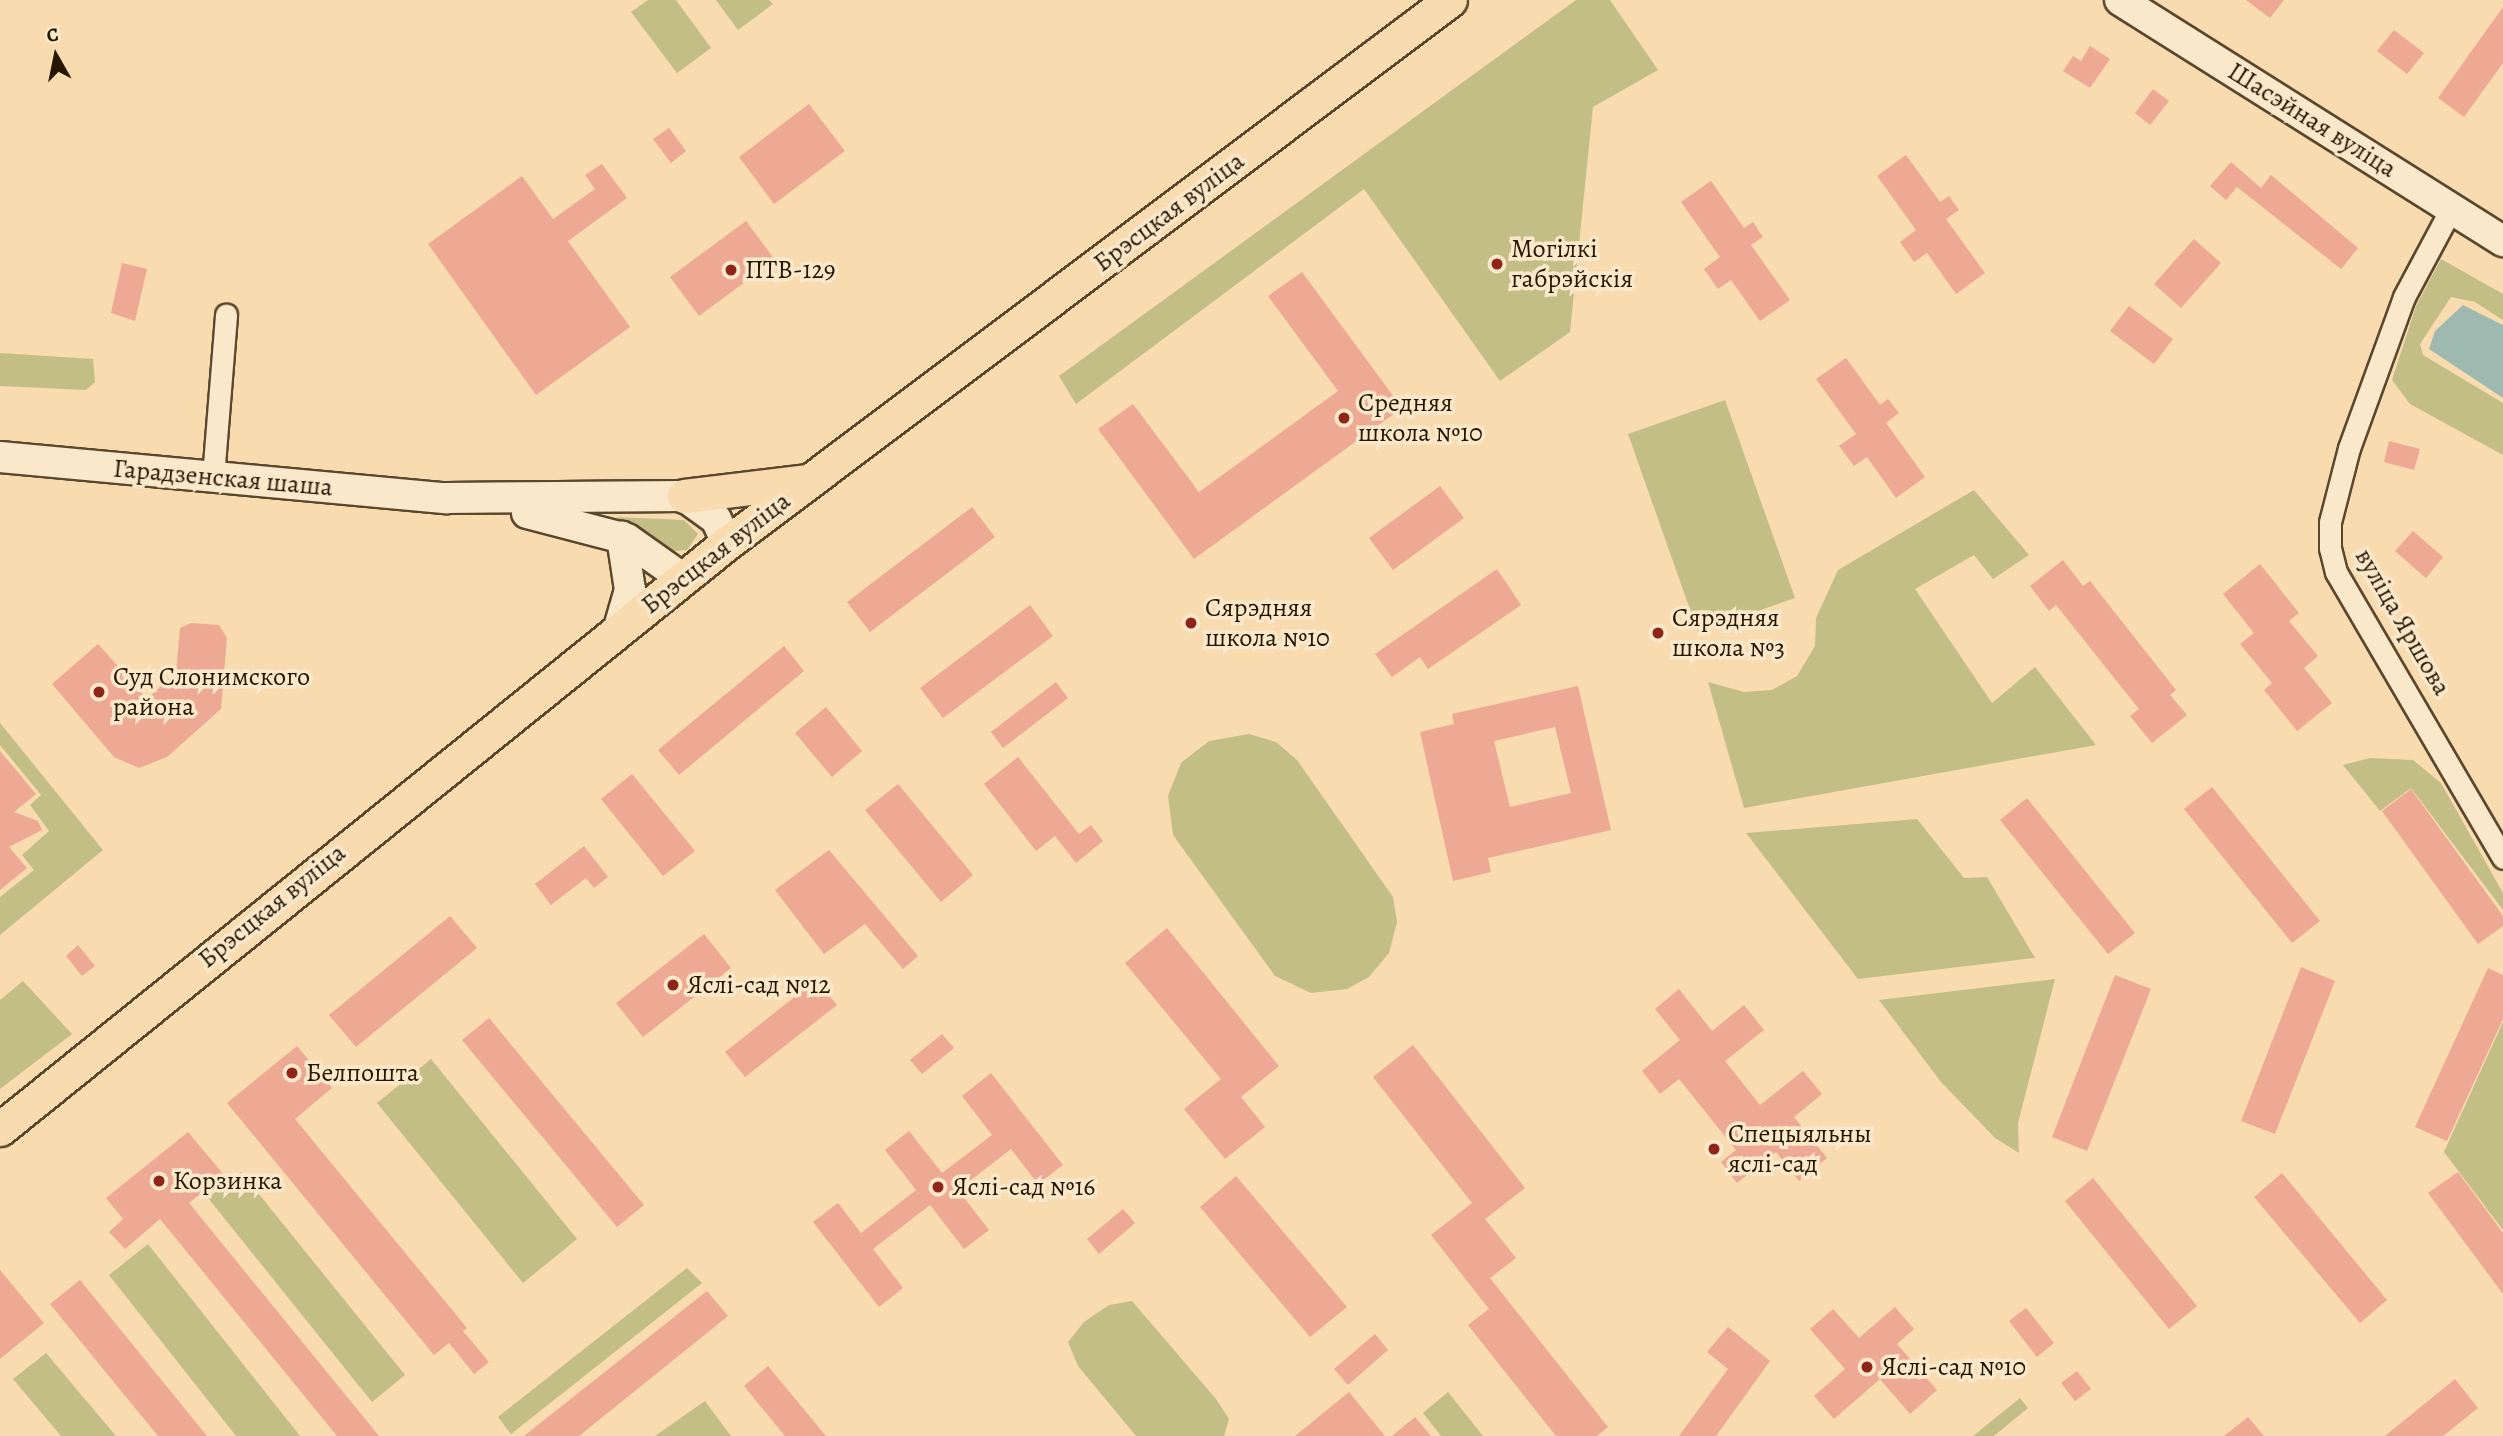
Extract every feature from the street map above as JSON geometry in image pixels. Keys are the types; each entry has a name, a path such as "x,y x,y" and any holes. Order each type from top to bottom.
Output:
{"main road":[{"name":"Брэсцкая вуліца","path":"0,1129 682,578 1450,0"},
{"name":"Шасэйная вуліца","path":"2120,0 2503,241"},
{"name":"Гарадзенская шаша","path":"0,457 446,498 585,524 622,537 682,578"},
{"path":"684,496 808,481"},
{"path":"684,496 716,519 727,543"},
{"name":"Гарадзенская шаша","path":"446,498 684,496"},
{"path":"619,628 631,590 622,537"}],"street":[{"name":"вуліца Яршова","path":"2452,207 2404,297 2349,448 2330,522 2330,548 2336,572 2503,858"},
{"path":"214,477 226,315"}],"shaded area":[{"path":"648,0 676,0 711,48 677,73 631,12"},
{"path":"716,0 769,0 773,4 738,30"},
{"name":"Могілкі габрэйскія","path":"1576,0 1610,0 1658,70 1593,107 1570,332 1500,381 1364,189 1076,404 1059,376"},
{"path":"2441,259 2503,294 2503,320 2475,302 2451,297 2420,344 2423,355 2503,403 2503,455 2410,404 2392,380 2416,306"},
{"path":"0,353 93,359 95,382 86,390 0,386"},
{"path":"1725,400 1795,598 1698,632 1628,434"},
{"path":"1974,490 2029,555 1993,579 1974,555 1915,589 1992,703 2035,667 2096,745 1744,808 1708,682 1744,692 1772,690 1797,676 1815,646 1816,618 1838,570"},
{"path":"616,517 684,520 698,534 687,550 667,552"},
{"path":"0,723 103,850 0,935 0,897 34,870 22,855 49,831 30,805 41,795 0,745"},
{"path":"1249,734 1276,742 1297,760 1393,897 1397,922 1389,953 1369,977 1347,989 1311,993 1275,976 1173,835 1168,796 1181,763 1209,741"},
{"path":"2370,758 2413,760 2441,783 2503,893 2503,910 2411,788 2380,811 2343,765"},
{"path":"1917,819 1964,878 1987,877 2035,958 1858,979 1746,833"},
{"path":"2055,979 2018,1123 2019,1153 1995,1138 1941,1082 1879,1000"},
{"path":"23,981 72,1034 0,1089 0,1000"},
{"path":"2503,1022 2503,1230 2444,1152"},
{"path":"431,1059 577,1239 523,1283 377,1103"},
{"path":"241,1172 405,1375 372,1402 208,1198"},
{"path":"148,1244 300,1436 236,1436 109,1275"},
{"path":"687,1268 702,1283 511,1434 498,1417"},
{"path":"1132,1301 1216,1399 1229,1419 1224,1436 1136,1436 1078,1366 1068,1342 1084,1322 1109,1305"},
{"path":"46,1353 116,1436 61,1436 13,1379"},
{"path":"1448,1392 1483,1436 1441,1436 1423,1413"},
{"path":"2020,1398 2028,1408 1994,1436 1973,1436"},
{"path":"705,1401 731,1436 655,1436"}],"water":[{"path":"2463,305 2503,325 2503,398 2429,349 2435,331"}],"building":[{"path":"2246,0 2284,0 2270,18"},
{"path":"2503,7 2503,63 2464,117 2438,98"},
{"path":"2394,30 2424,53 2407,74 2377,51"},
{"path":"2090,46 2110,59 2090,88 2063,71 2073,56 2081,61"},
{"path":"2153,89 2169,101 2150,125 2135,113"},
{"path":"809,104 845,151 774,204 739,157"},
{"path":"669,128 686,151 671,163 653,139"},
{"path":"1906,155 1940,202 1949,196 1959,210 1946,219 1985,273 1956,294 1927,253 1914,262 1900,242 1916,230 1877,176"},
{"path":"2231,162 2261,188 2271,175 2358,248 2341,269 2237,187 2226,200 2210,186"},
{"path":"602,164 627,198 568,241 630,327 536,395 428,244 522,176 553,219 595,189 585,175"},
{"path":"1711,181 1744,228 1753,222 1763,237 1751,245 1790,300 1760,321 1731,280 1718,289 1704,269 1720,257 1681,202"},
{"path":"746,221 775,260 699,316 670,277"},
{"path":"2194,239 2221,263 2181,308 2154,284"},
{"path":"122,263 147,269 135,321 111,313"},
{"name":"Средняя школа №10","path":"1302,272 1402,408 1194,559 1098,429 1133,404 1199,492 1338,391 1268,296"},
{"path":"2129,306 2173,339 2154,364 2110,331"},
{"path":"1846,358 1880,405 1888,399 1899,413 1886,423 1925,477 1896,498 1867,457 1854,466 1839,446 1856,434 1816,379"},
{"path":"2389,441 2420,449 2414,470 2384,462"},
{"path":"1440,486 1464,518 1393,570 1369,538"},
{"path":"972,507 995,537 870,632 847,602"},
{"path":"2413,531 2443,557 2426,578 2395,551"},
{"path":"2063,560 2083,586 2090,581 2176,690 2170,695 2187,715 2152,743 2130,716 2139,709 2056,605 2049,611 2030,586"},
{"path":"2260,564 2299,613 2289,621 2318,656 2304,668 2332,703 2297,731 2264,690 2272,683 2240,644 2254,633 2223,594"},
{"path":"1497,569 1521,605 1428,669 1420,657 1392,677 1375,654"},
{"path":"1030,605 1053,636 943,718 920,688"},
{"name":"Суд Слонимского района","path":"191,623 219,625 227,638 221,709 167,757 139,768 114,757 52,684 98,644 147,699 176,672 180,628"},
{"path":"784,646 804,671 679,775 658,750"},
{"path":"1056,682 1068,698 1003,748 991,732"},
{"path":"1578,686 1611,830 1488,858 1491,872 1453,881 1420,732 1454,724 1452,714","holes":["1555,727 1571,793 1510,807 1494,741"]},
{"path":"826,707 862,751 832,777 795,733"},
{"path":"0,751 36,794 14,812 38,821 42,830 9,847 27,868 0,890"},
{"path":"1018,757 1079,834 1091,825 1103,841 1076,863 1055,836 1036,851 984,784"},
{"path":"632,774 695,851 663,876 601,799"},
{"path":"898,784 973,875 941,902 865,810"},
{"path":"2212,787 2320,921 2292,943 2184,809"},
{"path":"2411,789 2503,916 2503,926 2478,944 2382,811"},
{"path":"2027,798 2135,933 2108,954 2000,820"},
{"path":"584,846 608,877 594,888 586,878 551,905 535,884"},
{"path":"829,850 918,956 903,969 865,924 824,954 775,890"},
{"path":"450,916 477,948 356,1047 329,1015"},
{"path":"1167,928 1279,1066 1241,1097 1265,1127 1225,1159 1184,1109 1221,1079 1125,963"},
{"name":"Яслі-сад №12","path":"704,934 731,968 643,1037 616,1003"},
{"path":"78,945 95,966 82,976 66,956"},
{"path":"2301,967 2335,981 2275,1134 2241,1121"},
{"path":"2488,968 2503,975 2503,1019 2447,1141 2415,1127"},
{"path":"2115,975 2151,989 2087,1151 2052,1137"},
{"path":"816,980 837,1005 745,1077 725,1052"},
{"path":"1679,989 1712,1031 1744,1005 1764,1030 1725,1061 1760,1105 1803,1071 1822,1094 1794,1117 1827,1158 1799,1181 1776,1152 1737,1183 1721,1162 1736,1150 1679,1079 1660,1094 1642,1071 1680,1040 1655,1009"},
{"path":"489,1018 644,1205 617,1227 462,1040"},
{"path":"942,1034 954,1048 922,1074 910,1060"},
{"path":"1413,1045 1525,1188 1485,1219 1516,1258 1490,1278 1608,1427 1597,1436 1556,1436 1468,1325 1489,1309 1431,1235 1472,1203 1373,1077"},
{"path":"297,1046 332,1088 295,1119 467,1328 463,1331 489,1362 474,1374 449,1343 434,1355 227,1103"},
{"name":"Яслі-сад №16","path":"991,1073 1063,1165 1038,1184 1011,1149 958,1190 989,1230 964,1249 930,1205 873,1249 903,1288 879,1307 813,1222 838,1203 861,1233 916,1190 885,1150 909,1131 942,1173 992,1135 962,1096"},
{"path":"188,1132 224,1175 189,1203 379,1436 337,1436 160,1219 125,1249 109,1232 123,1219 106,1198"},
{"path":"2458,1172 2503,1233 2503,1294 2428,1193"},
{"path":"2282,1173 2387,1300 2360,1323 2254,1197"},
{"path":"1236,1176 1347,1307 1310,1337 1200,1207"},
{"path":"2093,1178 2197,1306 2169,1329 2065,1201"},
{"path":"1123,1209 1135,1223 1099,1254 1087,1239"},
{"path":"0,1270 44,1323 0,1359"},
{"path":"80,1280 207,1436 158,1436 50,1304"},
{"path":"707,1291 728,1316 579,1436 524,1436"},
{"name":"Яслі-сад №10","path":"1895,1307 1914,1329 1897,1344 1937,1390 1910,1414 1880,1379 1834,1419 1814,1396 1845,1369 1810,1329 1833,1309 1859,1338"},
{"path":"2026,1308 2054,1343 2037,1357 2009,1321"},
{"path":"1728,1327 1770,1361 1716,1436 1679,1436 1728,1369 1707,1352"},
{"path":"1375,1334 1388,1350 1348,1385 1334,1369"},
{"path":"768,1366 826,1436 785,1436 744,1386"},
{"path":"2077,1371 2091,1389 2075,1401 2061,1383"},
{"path":"2455,1379 2478,1408 2443,1436 2385,1436"},
{"path":"1349,1392 1385,1436 1295,1436"},
{"path":"1415,1417 1431,1436 1392,1436"},
{"path":"2248,1417 2264,1436 2224,1436"}],"place":[{"name":"Могілкі габрэйскія","path":"1497,264"},
{"name":"ПТВ-129","path":"731,270"},
{"name":"Средняя школа №10","path":"1344,418"},
{"name":"Сярэдняя школа №10","path":"1191,623"},
{"name":"Сярэдняя школа №3","path":"1658,633"},
{"name":"Суд Слонимского района","path":"99,692"},
{"name":"Яслі-сад №12","path":"673,985"},
{"name":"Белпошта","path":"292,1073"},
{"name":"Спецыяльны яслі-сад","path":"1714,1149"},
{"name":"Корзинка","path":"159,1181"},
{"name":"Яслі-сад №16","path":"938,1187"},
{"name":"Яслі-сад №10","path":"1867,1367"}]}
